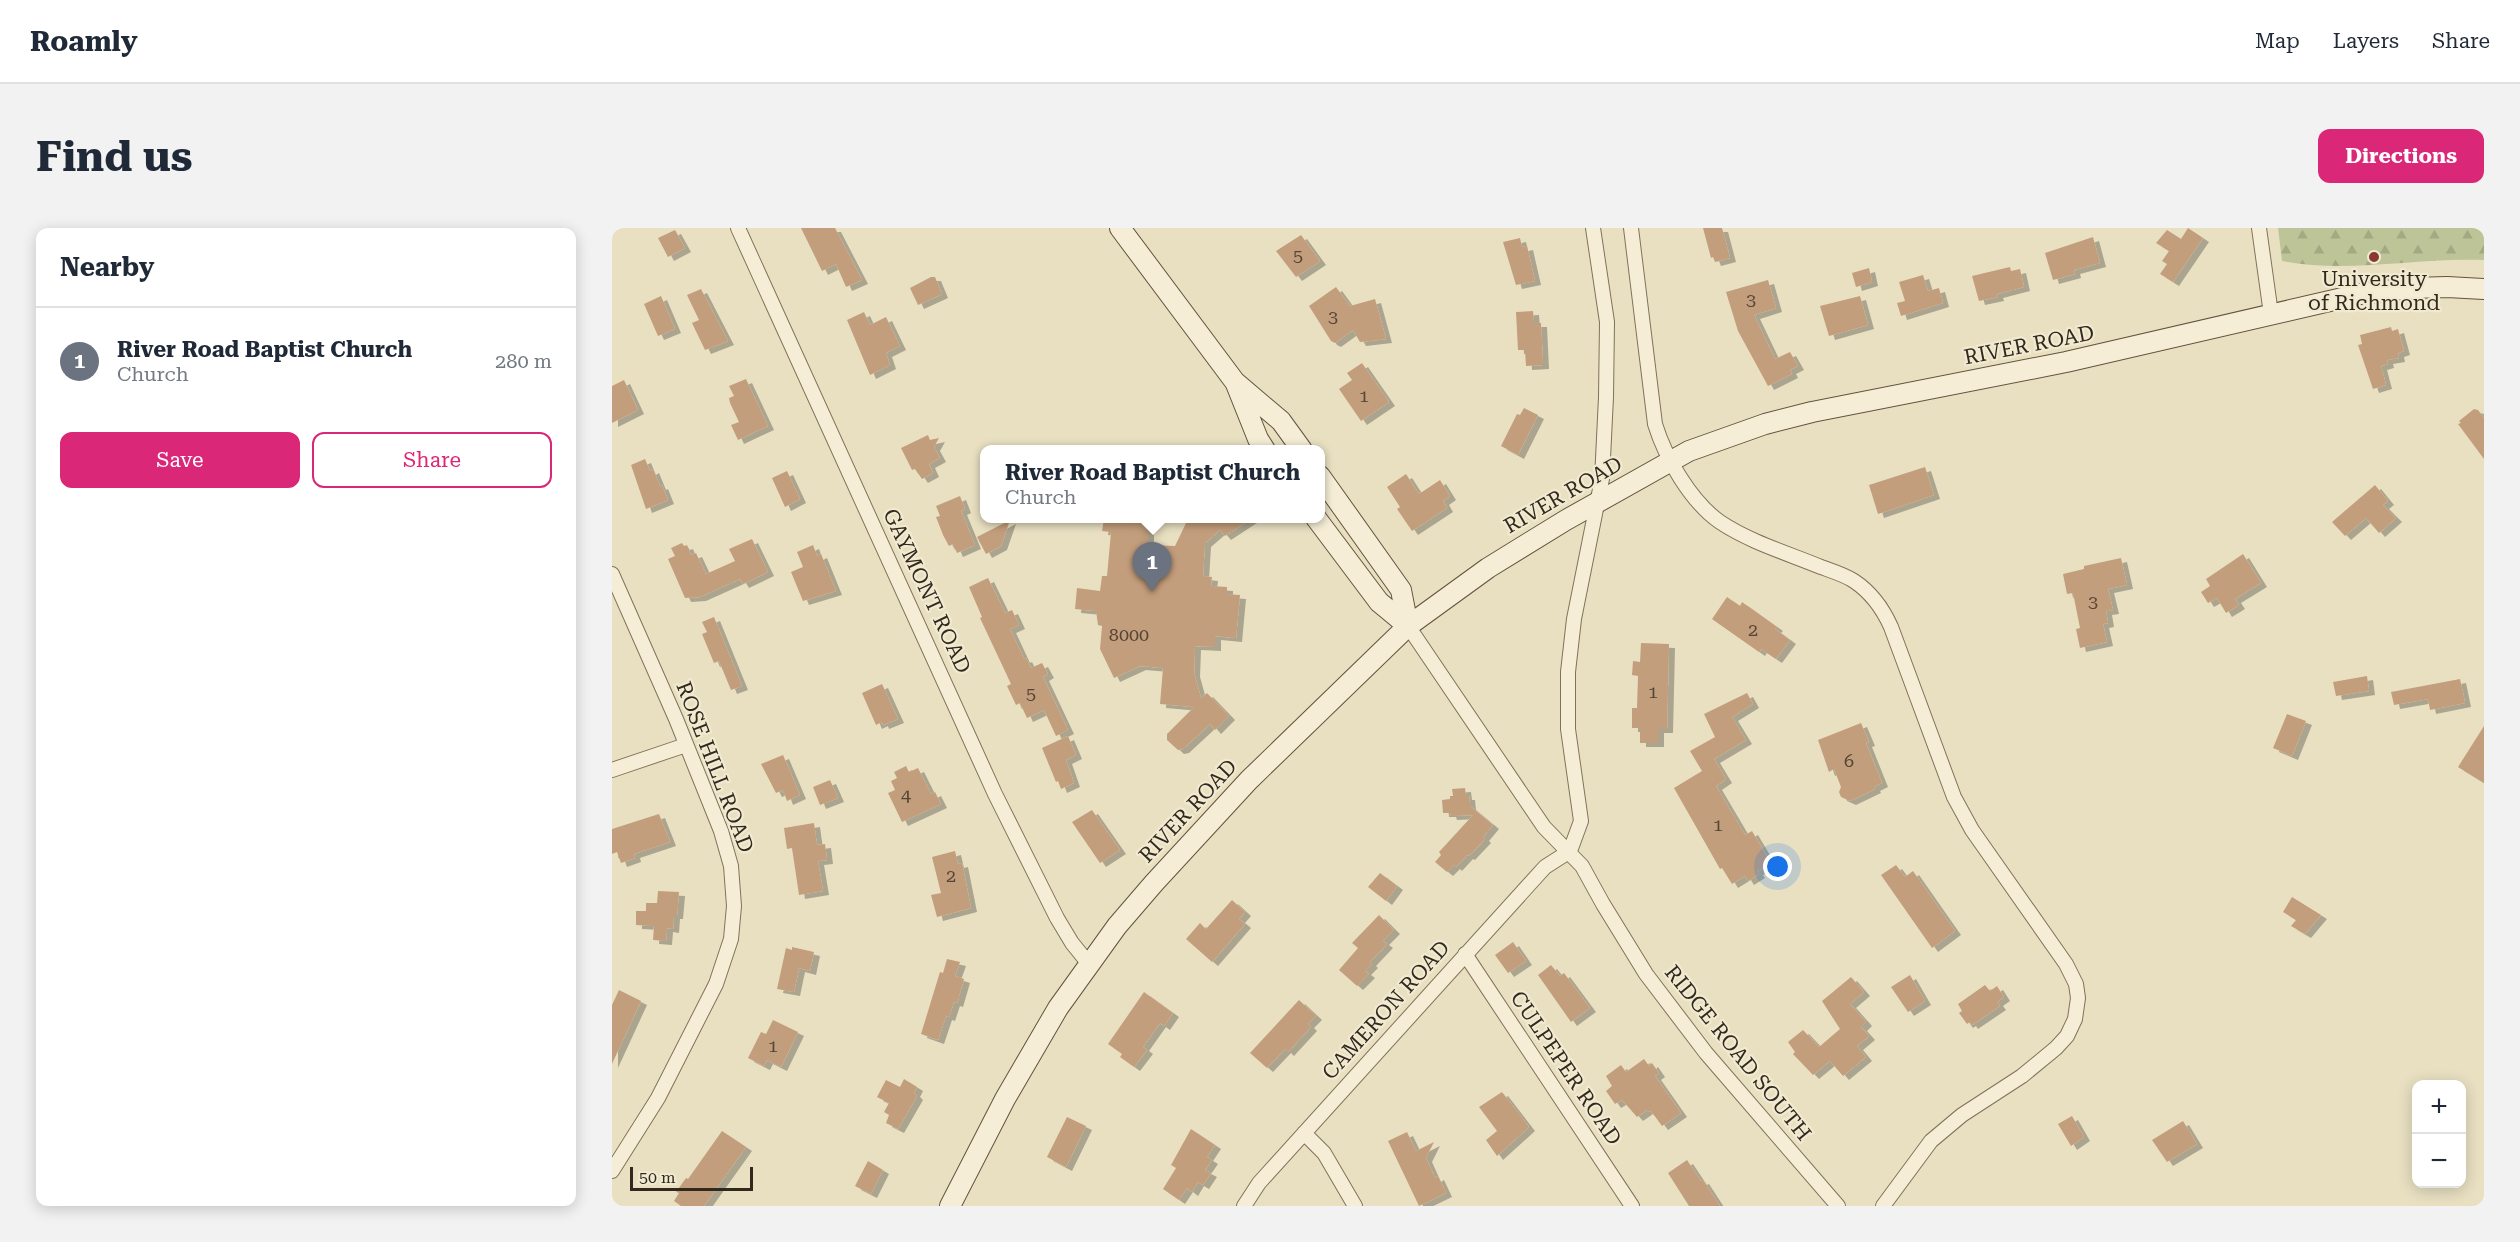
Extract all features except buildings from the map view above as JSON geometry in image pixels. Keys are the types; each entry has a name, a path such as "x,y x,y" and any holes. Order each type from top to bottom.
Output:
{"main road":[{"path":"1120,228 1235,382 1281,421 1298,445"},
{"name":"RIVER ROAD","path":"950,1206 1023,1066 1089,964 1154,883 1219,811 1408,626 1488,568 1599,500 1689,451 1729,436 1812,412 2077,360 2382,290 2447,287 2484,289"},
{"path":"1235,382 1262,445"},
{"path":"1325,483 1401,590 1408,626"},
{"path":"1319,523 1379,602 1408,626"}],"street":[{"name":"GAYMONT ROAD","path":"738,228 995,794 1057,918 1072,943 1089,964"},
{"path":"1569,850 1581,822 1568,729 1568,672 1574,619 1599,500 1604,456 1607,343 1593,228"},
{"path":"1631,228 1655,424 1661,444 1671,461 1702,506 1718,520 1772,547 1852,580 1877,602 1892,627 1954,797 1972,830 2039,925 2076,984 2078,998 2075,1019 2067,1036 2022,1076 1962,1115 1931,1141 1883,1206"},
{"path":"2259,228 2271,315"},
{"name":"ROSE HILL ROAD","path":"612,574 721,831 731,866 734,906 731,939 716,984 663,1088 631,1144 612,1171"},
{"name":"RIDGE ROAD SOUTH","path":"1408,626 1544,827 1569,850 1591,880 1633,955 1706,1053 1838,1206"},
{"path":"612,771 686,745"},
{"name":"CAMERON ROAD","path":"1244,1206 1259,1183 1465,954 1545,867 1569,850"},
{"name":"CULPEPER ROAD","path":"1465,954 1632,1206"},
{"path":"1304,1133 1324,1153 1355,1206"}],"green space":[{"path":"2278,228 2484,228 2484,260 2357,266 2307,265 2282,261"}],"place":[{"name":"University of Richmond","path":"2374,257"},
{"name":"River Road Baptist Church","path":"1152,592"}]}
